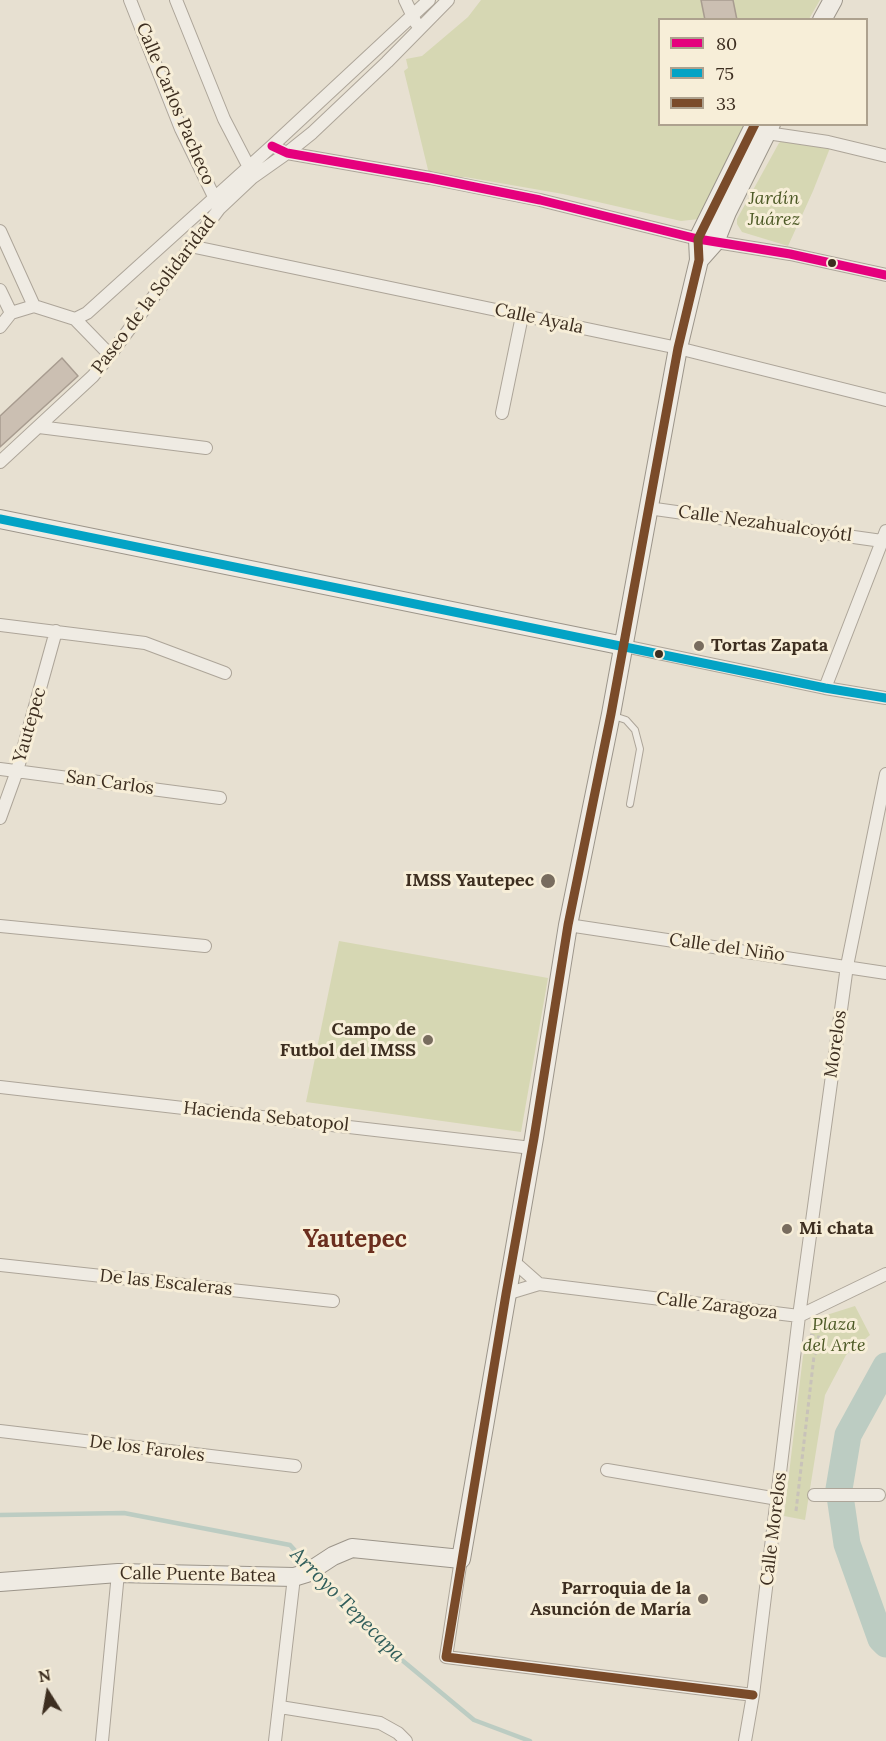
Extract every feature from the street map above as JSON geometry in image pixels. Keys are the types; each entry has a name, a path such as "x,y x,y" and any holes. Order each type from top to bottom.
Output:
{"main road":[{"path":"810,18 820,0"},
{"path":"823,18 833,0"},
{"path":"301,1575 333,1556 352,1548 461,1559 568,925 624,646 678,348 699,260 707,240 727,212 765,127"},
{"path":"0,519 624,646"},
{"name":"Calle Puente Batea","path":"0,1582 118,1573 301,1575"}],"street":[{"name":"Calle Carlos Pacheco","path":"130,0 181,129 217,203"},
{"path":"176,0 224,119 251,172 272,146 429,0"},
{"path":"405,0 419,30"},
{"name":"Paseo de la Solidaridad","path":"0,462 93,376 190,246 233,182 287,153 312,133 419,30 443,2"},
{"path":"765,127 886,156"},
{"path":"272,146 287,153 540,200 707,240 790,254 886,275"},
{"name":"Paseo de la Solidaridad","path":"75,319 87,313 251,172"},
{"path":"0,231 34,306"},
{"name":"Calle Ayala","path":"190,246 678,348 886,400"},
{"path":"0,290 11,313"},
{"path":"0,327 11,313 34,306 75,319 110,355"},
{"path":"502,412 522,316"},
{"path":"39,427 206,448"},
{"name":"Calle Nezahualcoyótl","path":"648,508 884,536"},
{"path":"825,688 884,536"},
{"path":"0,625 145,643 225,674"},
{"name":"Yautepec","path":"0,818 17,771 56,631"},
{"path":"624,646 825,688 886,698"},
{"name":"San Carlos","path":"0,769 220,798"},
{"name":"Morelos","path":"799,1316 847,966 886,774"},
{"name":"Calle del Niño","path":"568,925 886,973"},
{"path":"0,926 205,946"},
{"name":"Hacienda Sebatopol","path":"0,1087 532,1148"},
{"path":"513,1261 539,1284"},
{"name":"De las Escaleras","path":"0,1265 333,1300"},
{"name":"Calle Zaragoza","path":"506,1294 539,1284 799,1316 886,1274"},
{"name":"Calle Morelos","path":"745,1741 778,1499 799,1316"},
{"name":"De los Faroles","path":"0,1431 295,1466"},
{"path":"607,1470 778,1499"},
{"path":"814,1495 879,1496"},
{"path":"461,1559 446,1657 753,1695"},
{"path":"102,1741 118,1573"},
{"path":"274,1741 301,1575"},
{"path":"280,1707 380,1723 398,1733 406,1741"}],"lane":[{"path":"611,714 626,720 635,730 640,749 630,804"}],"path":[{"path":"796,1510 814,1356 825,1339 798,1330"}],"green space":[{"path":"481,0 820,0 810,18 658,18 658,126 754,126 699,219 681,221 563,194 465,177 430,178 404,71 408,68 406,59 422,56 468,17"},
{"name":"Jardín Juárez","path":"782,140 830,148 788,246 742,232 737,224 737,219"},
{"name":"Campo de Futbol del IMSS","path":"339,941 548,978 521,1132 306,1102"},
{"name":"Plaza del Arte","path":"855,1306 870,1335 846,1355 825,1395 805,1520 784,1516 803,1356 817,1318"}],"building":[{"path":"701,0 733,0 737,18 705,18"},
{"path":"62,358 78,376 0,447 0,416"}],"waterway":[{"path":"886,1366 848,1435 839,1489 847,1544 881,1639 886,1644"},
{"name":"Arroyo Tepecapa","path":"0,1515 124,1513 290,1545 309,1566"},
{"name":"Arroyo Tepecapa","path":"315,1572 373,1636 474,1720 530,1741"}],"transit line":[{"name":"33","path":"753,1695 446,1657 568,925 611,714 678,348 699,260 698,239 754,126"},
{"name":"80","path":"272,146 287,153 540,200 698,239 790,254 886,275"},
{"name":"75","path":"0,519 825,688 886,698"}],"place":[{"name":"Tortas Zapata","path":"699,646"},
{"name":"IMSS Yautepec","path":"548,881"},
{"name":"Campo de Futbol del IMSS","path":"428,1040"},
{"name":"Mi chata","path":"787,1229"},
{"name":"Parroquia de la Asunción de María","path":"703,1599"}],"district":[{"name":"Yautepec","path":"355,1240"}]}
